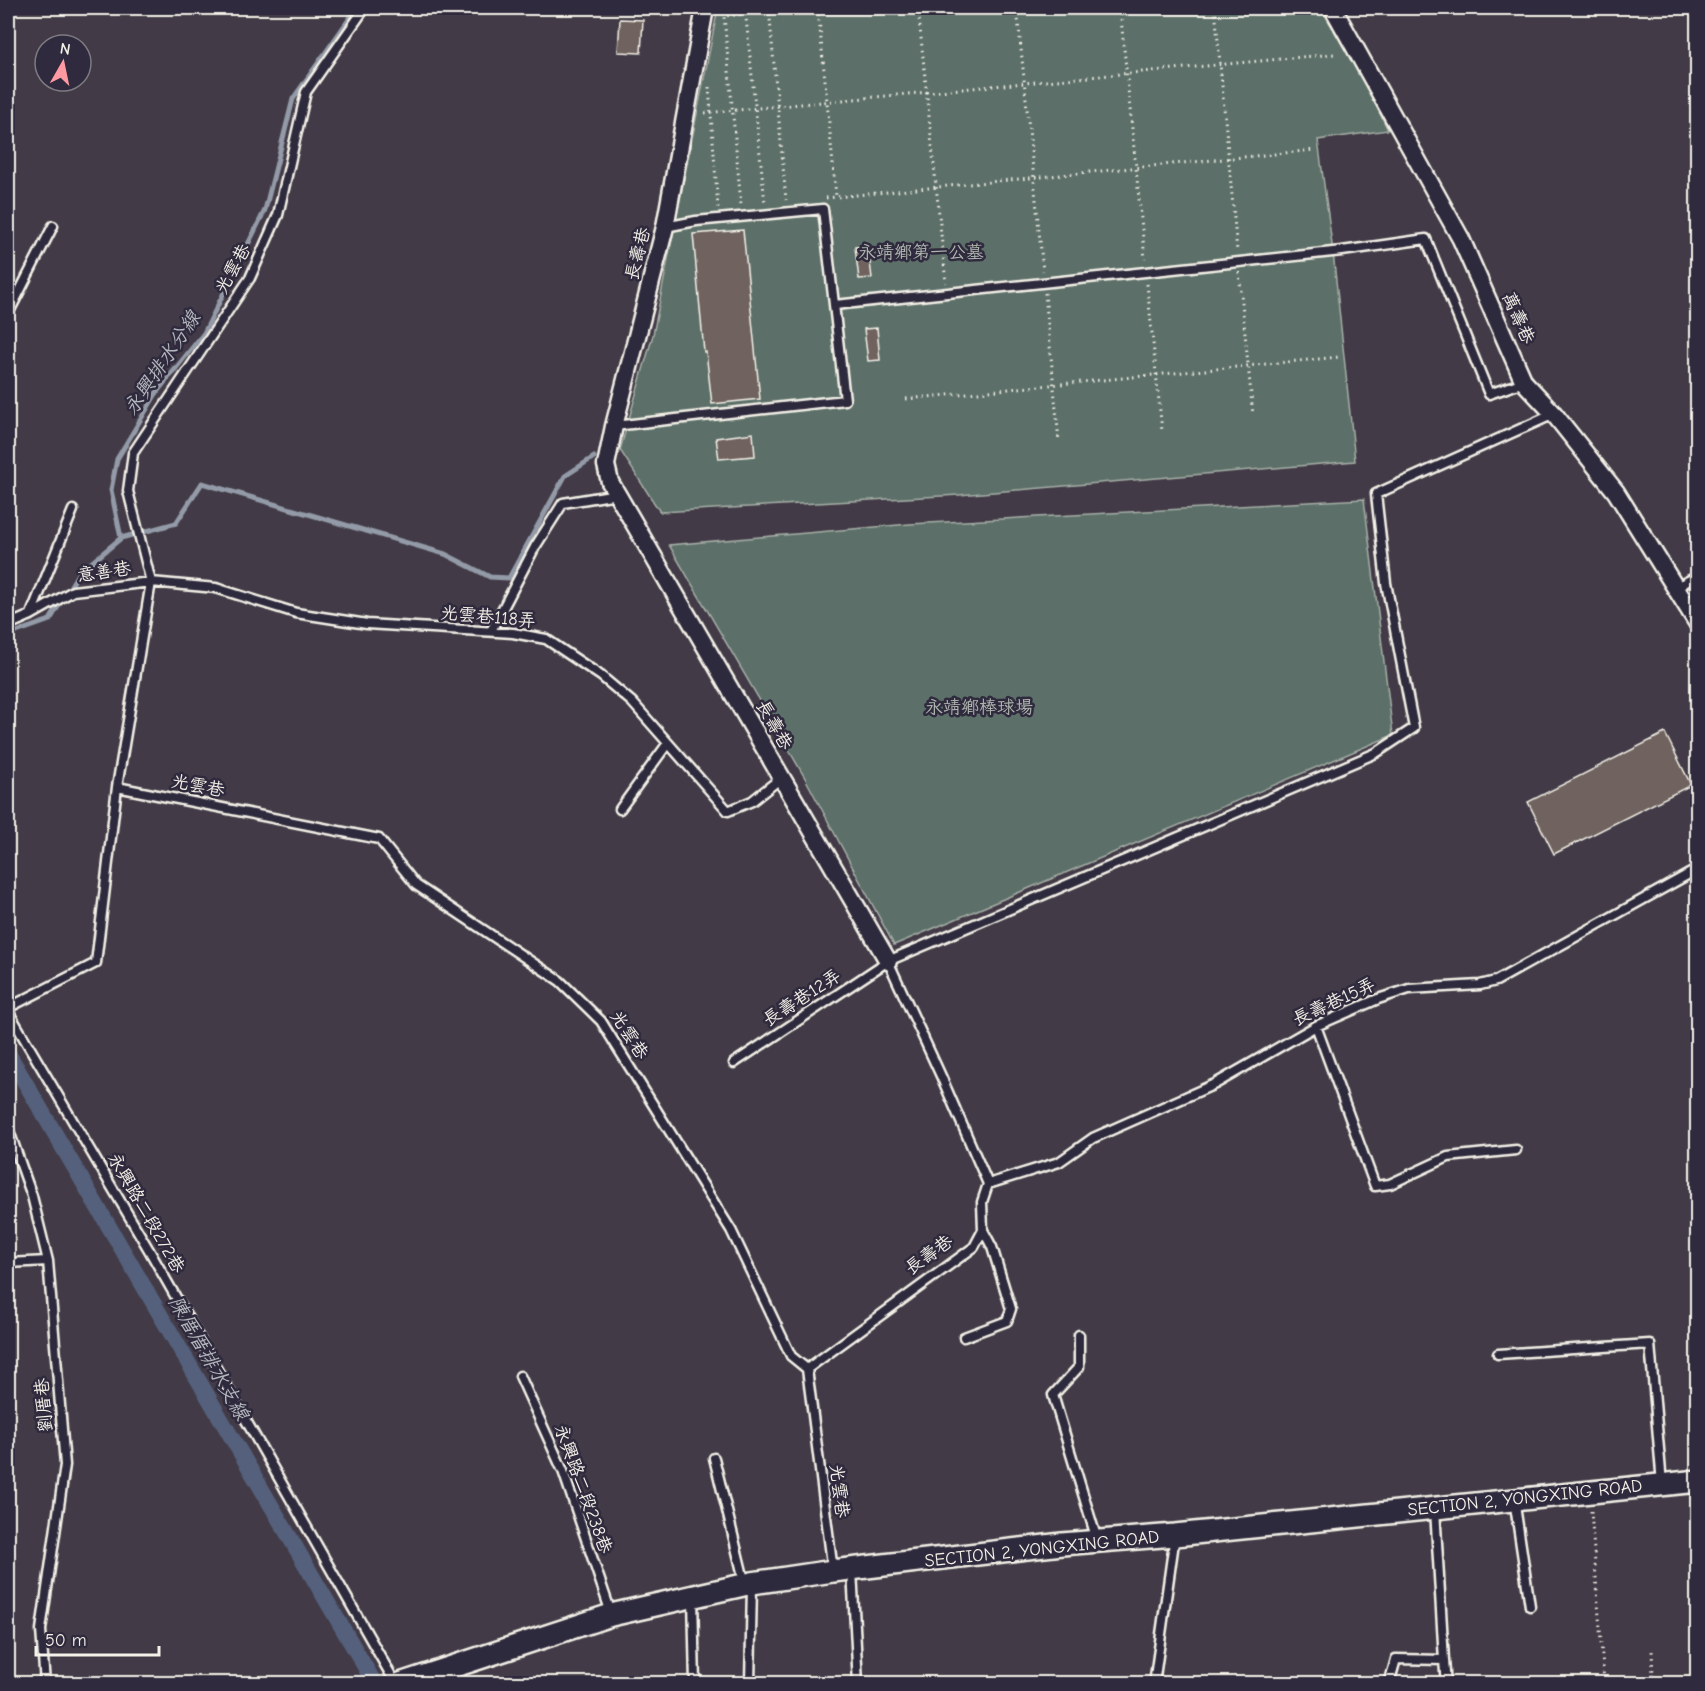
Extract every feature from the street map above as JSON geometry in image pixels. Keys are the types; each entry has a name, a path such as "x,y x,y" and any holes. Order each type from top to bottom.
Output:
{"street":[{"name":"長壽巷","path":"705,8 665,227 606,465 616,494 888,961"},
{"name":"萬壽巷","path":"1333,8 1461,238 1524,382 1554,414 1616,492 1698,624"},
{"name":"SECTION 2, YONGXING ROAD","path":"398,1683 611,1615 749,1584 843,1570 1097,1541 1698,1481"}],"lane":[{"name":"光雲巷","path":"8,1009 96,963 117,787 151,582 128,491 133,453 250,278 278,215 306,92 364,8"},
{"path":"614,426 845,400 823,208 665,227"},
{"path":"8,314 53,226"},
{"path":"835,305 1238,262 1426,239 1489,394 1524,382"},
{"name":"長壽巷12弄","path":"734,1062 888,961 1376,753 1414,728 1386,583 1376,494 1554,414"},
{"path":"491,632 535,547 562,503 616,494"},
{"name":"意善巷","path":"31,615 73,510"},
{"path":"1676,588 1698,576"},
{"name":"光雲巷118弄","path":"151,582 216,588 296,613 368,624 513,633 546,639 601,676 632,702 728,812 752,801 782,778"},
{"name":"意善巷","path":"8,625 74,591 151,582"},
{"path":"620,809 668,743"},
{"name":"光雲巷","path":"117,787 379,839 416,885 560,981 602,1021 731,1230 791,1356 807,1369 843,1570 858,1683"},
{"name":"長壽巷15弄","path":"988,1184 1059,1162 1093,1138 1215,1084 1316,1026 1378,999 1409,989 1480,985 1496,981 1698,869"},
{"name":"長壽巷","path":"888,961 988,1184"},
{"name":"永興路二段272巷","path":"8,1009 398,1683"},
{"path":"1316,1026 1376,1186 1390,1184 1448,1157 1516,1150"},
{"name":"劉厝巷","path":"8,1128 32,1196 48,1261 65,1465 41,1630 45,1683"},
{"path":"964,1337 1007,1321 1011,1309 992,1247 982,1230 982,1202 988,1184"},
{"name":"長壽巷","path":"807,1369 974,1247 982,1230"},
{"path":"8,1263 48,1261"},
{"path":"1079,1335 1079,1367 1053,1395 1097,1541"},
{"path":"1498,1354 1650,1344 1662,1484"},
{"name":"永興路二段238巷","path":"520,1376 563,1471 611,1615"},
{"path":"714,1458 749,1584 750,1683"},
{"path":"1514,1499 1530,1606"},
{"path":"1435,1508 1446,1683"},
{"path":"1154,1683 1175,1535"},
{"path":"693,1596 695,1683"},
{"path":"1389,1683 1396,1659 1444,1660"}],"path":[{"path":"745,8 766,214"},
{"path":"742,216 724,16 769,9 812,8"},
{"path":"818,8 836,196"},
{"path":"918,8 947,293"},
{"path":"1017,8 1059,441"},
{"path":"1120,8 1162,431"},
{"path":"1215,8 1253,416"},
{"path":"769,9 788,212"},
{"path":"705,113 1334,54"},
{"path":"709,87 719,219"},
{"path":"823,208 827,197 1315,150"},
{"path":"906,399 1339,357"},
{"path":"1589,1491 1604,1682 1653,1678 1652,1649"}],"green space":[{"name":"永靖鄉第一公墓","path":"718,8 1321,8 1368,89 1388,130 1318,140 1333,252 1355,461 959,495 660,512 620,450 653,335"},
{"name":"永靖鄉棒球場","path":"1364,499 1393,735 894,945 804,776 669,545 910,524"}],"building":[{"path":"620,19 643,20 641,53 618,52"},
{"path":"743,230 760,399 712,404 706,352 704,352 693,234"},
{"path":"868,246 872,278 859,279 855,247"},
{"path":"877,328 880,360 868,361 864,329"},
{"path":"753,433 755,456 719,459 716,438"},
{"path":"1665,733 1691,785 1554,854 1528,802"}],"waterway":[{"name":"永興排水分線","path":"8,635 50,620 78,574 121,538 111,490 117,459 157,392 204,333 265,210 293,99 357,8"},
{"path":"121,538 176,523 202,483 445,554 490,577 509,578 565,476 594,457"},
{"name":"陳厝厝排水支線","path":"8,1053 375,1684"}]}
